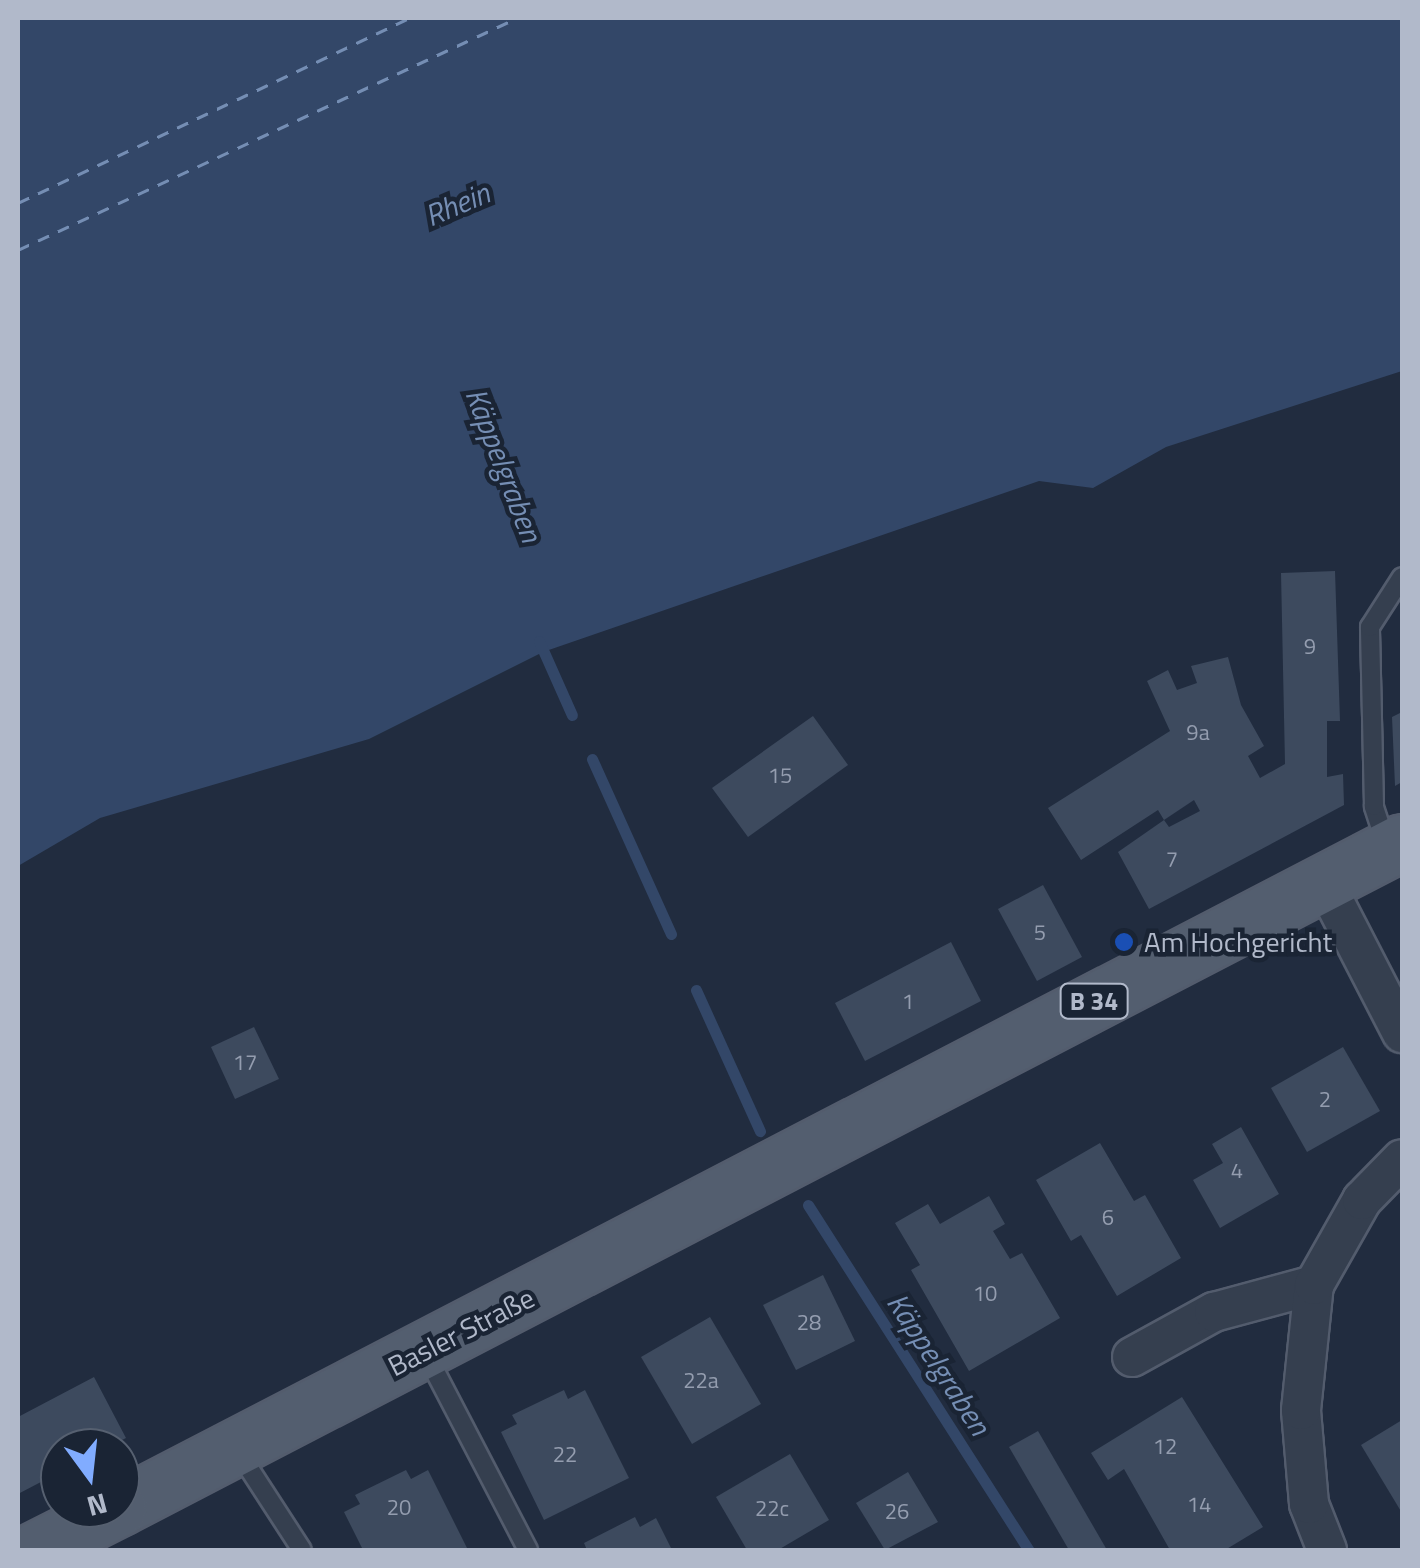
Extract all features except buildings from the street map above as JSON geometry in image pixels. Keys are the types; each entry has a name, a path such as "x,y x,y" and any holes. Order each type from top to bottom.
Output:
{"main road":[{"name":"B 34","path":"1324,882 1395,846"},
{"name":"Basler Straße","path":"140,1496 1324,882"},
{"name":"Basler Straße","path":"35,1550 78,1528"}],"street":[{"path":"1324,882 1402,1033"},
{"path":"1327,1550 1309,1504 1301,1410 1314,1285 1362,1200 1402,1159"},
{"path":"1132,1358 1214,1312 1314,1285"}],"lane":[{"path":"1395,846 1374,806 1370,628 1402,577"},
{"path":"424,1352 528,1550"},
{"path":"236,1447 302,1550"}],"water":[{"name":"Rhein","path":"18,18 1402,18 1402,371 1166,447 1093,488 1039,481 543,652 369,739 100,818 18,866"}],"waterway":[{"name":"Käppelgraben","path":"539,641 572,715"},
{"name":"Käppelgraben","path":"592,759 671,934"},
{"name":"Käppelgraben","path":"696,990 760,1131"},
{"name":"Käppelgraben","path":"808,1205 1029,1550"}],"ferry route":[{"path":"18,203 410,18"},
{"path":"18,250 517,18"}],"place":[{"name":"Am Hochgericht","path":"1124,942"}]}
